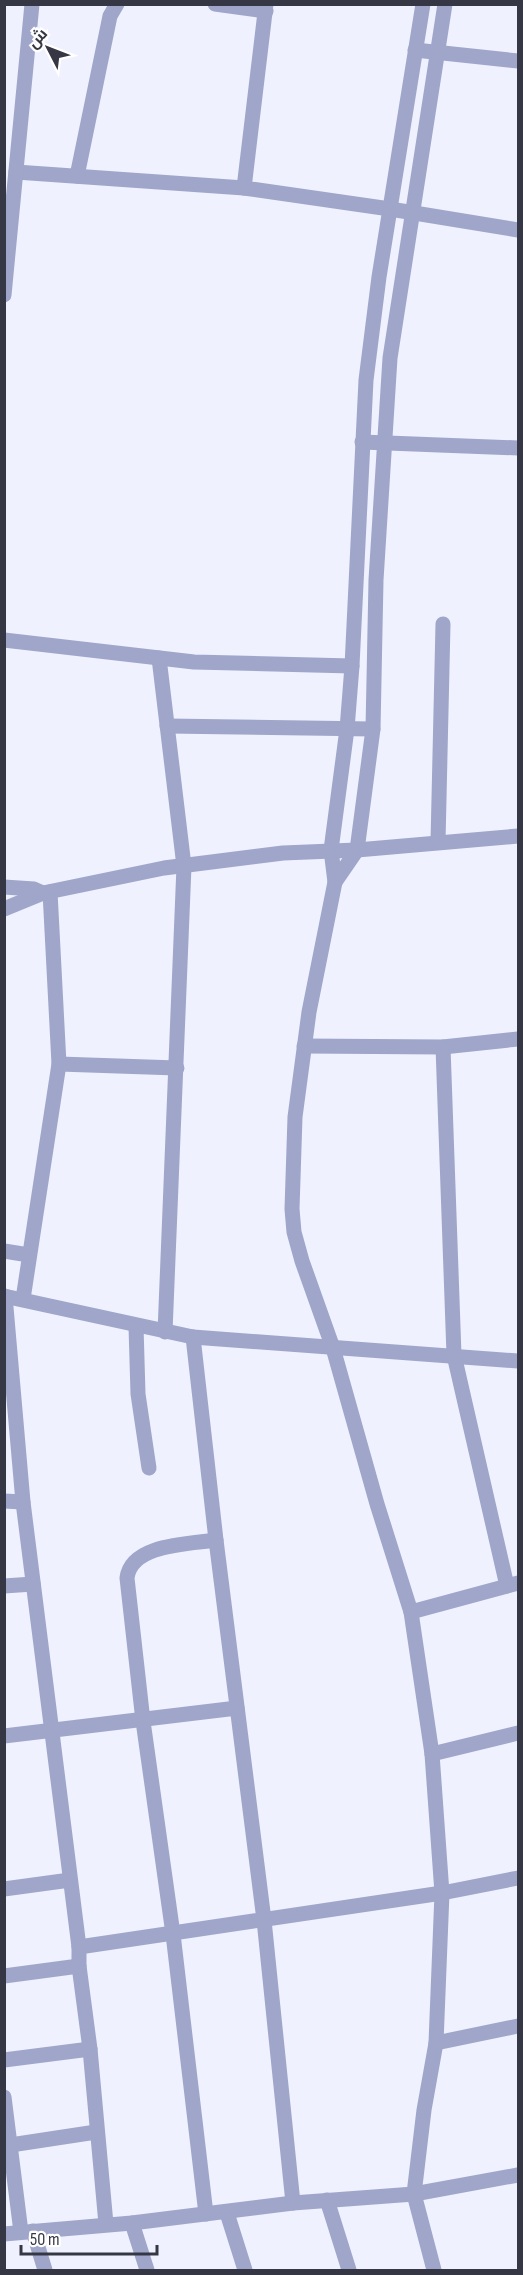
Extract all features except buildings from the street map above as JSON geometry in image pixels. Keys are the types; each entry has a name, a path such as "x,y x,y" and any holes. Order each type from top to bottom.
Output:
{"street":[{"path":"5,292 32,4"},
{"path":"77,176 110,16 117,4"},
{"path":"215,4 266,8 244,188"},
{"path":"423,4 390,209 366,380 352,666 347,729 331,850 335,882 304,1046 295,1117 292,1209 294,1232 316,1305 333,1348 377,1504 411,1612 432,1754 442,1893 436,2043 424,2110 414,2194 434,2271"},
{"path":"335,882 357,850 373,729 375,580 390,358 446,4"},
{"path":"415,50 519,61"},
{"path":"16,172 244,188 519,230"},
{"path":"362,442 519,448"},
{"path":"438,842 443,624"},
{"path":"4,640 194,662 352,666"},
{"path":"159,658 184,866 165,1332"},
{"path":"167,726 373,729"},
{"path":"4,909 46,892 184,866 253,856 357,850 519,836"},
{"path":"4,887 46,892"},
{"path":"23,1299 59,1064 46,892"},
{"path":"304,1046 443,1047 519,1039"},
{"path":"411,1612 513,1585 454,1355 443,1047"},
{"path":"59,1064 177,1068"},
{"path":"4,1251 29,1255"},
{"path":"105,2224 79,1947 23,1502 5,1296 193,1337 519,1361"},
{"path":"136,1326 138,1394 148,1468"},
{"path":"193,1337 264,1920 293,2203"},
{"path":"4,1501 23,1502"},
{"path":"206,2214 127,1578 130,1565 149,1551 216,1540"},
{"path":"4,1586 33,1584"},
{"path":"4,1736 237,1708"},
{"path":"432,1754 519,1733"},
{"path":"79,1947 442,1893 519,1878"},
{"path":"4,1889 69,1880"},
{"path":"4,1976 79,1966"},
{"path":"436,2043 519,2025"},
{"path":"4,2060 90,2049"},
{"path":"4,2097 8,2145 27,2231 45,2271"},
{"path":"8,2145 96,2132"},
{"path":"4,2234 132,2223 293,2203 414,2194 519,2175"},
{"path":"327,2200 349,2271"},
{"path":"227,2212 245,2271"},
{"path":"132,2223 147,2271"}]}
